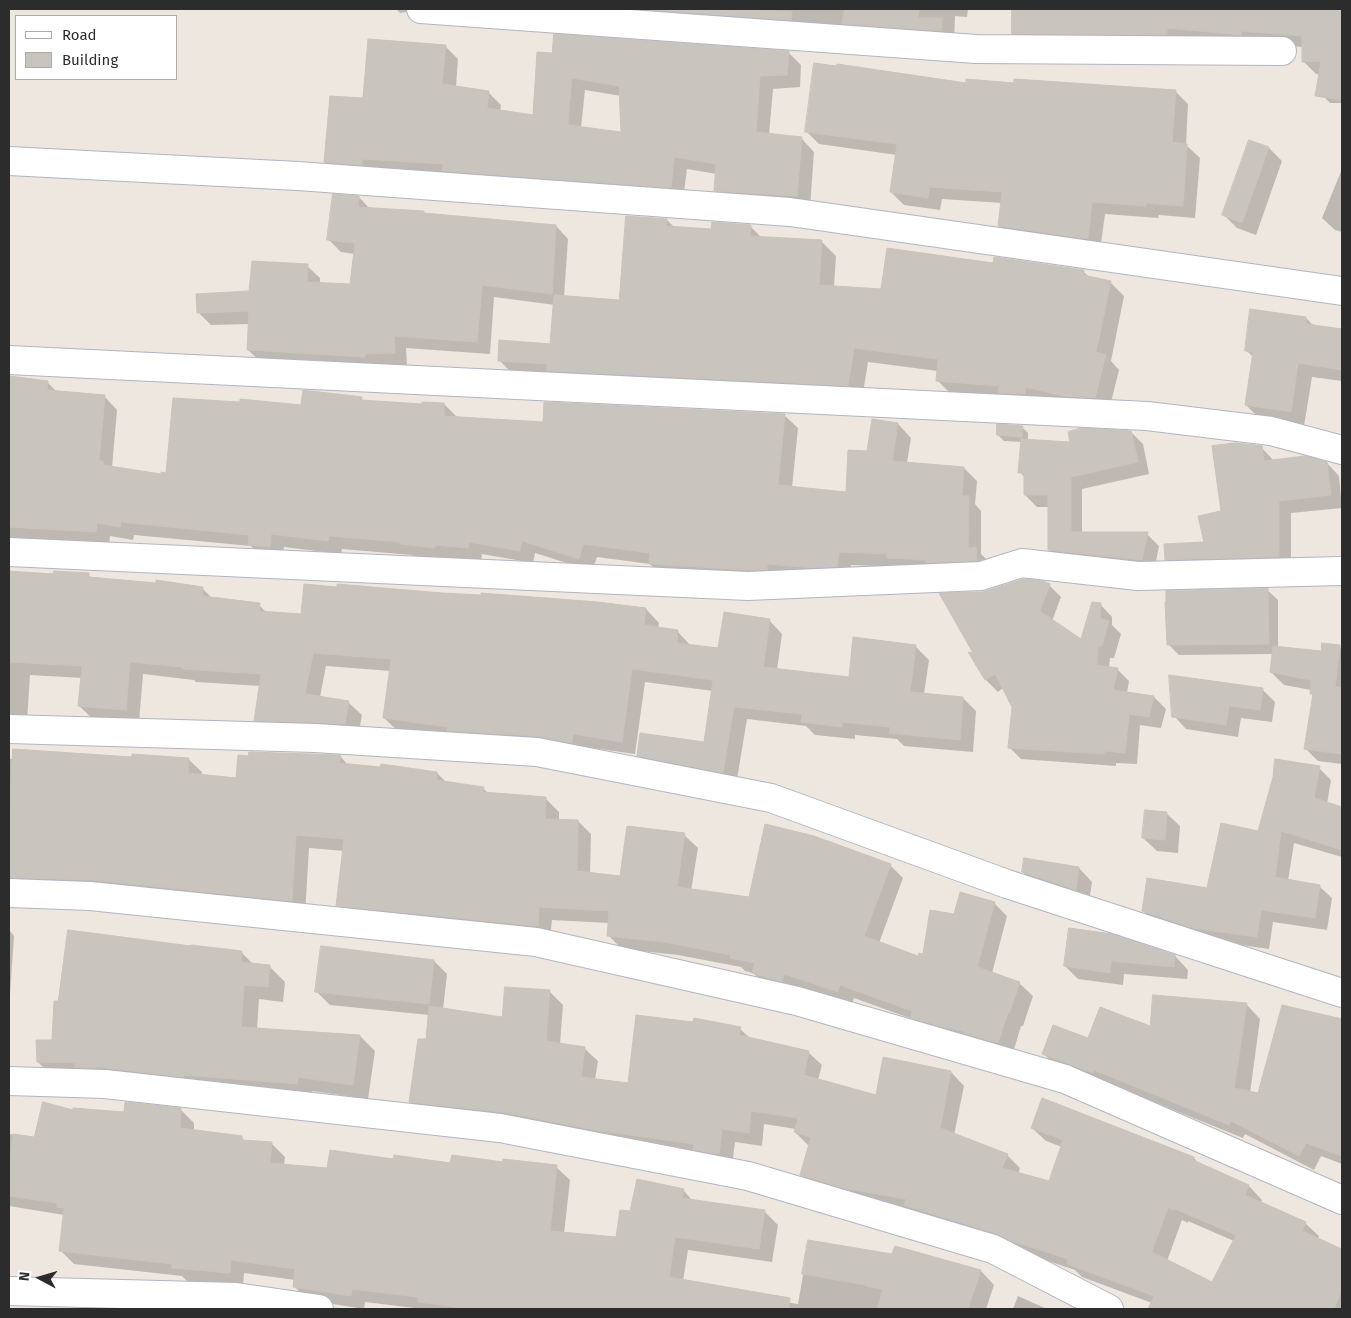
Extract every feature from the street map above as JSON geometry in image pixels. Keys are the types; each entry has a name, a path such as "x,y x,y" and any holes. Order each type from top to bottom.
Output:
{"street":[{"path":"421,9 976,49 1282,51"},
{"path":"9,161 298,176 790,212 1342,291"},
{"path":"9,360 1147,416 1271,431 1342,450"},
{"path":"9,552 748,586 981,576 1022,563 1138,576 1342,571"},
{"path":"9,729 315,738 547,754 771,798 1007,884 1342,993"},
{"path":"9,893 90,896 536,942 778,997 1065,1078 1342,1200"},
{"path":"9,1081 105,1084 500,1128 748,1176 993,1249 1109,1309"},
{"path":"9,1291 236,1297 319,1309"}],"building":[{"path":"635,9 750,9 792,12 791,20"},
{"path":"845,9 919,9 918,18 942,18 942,31 842,24"},
{"path":"1012,9 1342,9 1342,100 1315,96 1321,61 1302,62 1302,36 1241,31 1241,35 1167,28 1167,35 1012,34"},
{"path":"554,34 789,51 787,75 760,76 756,132 802,137 797,196 714,191 716,164 674,157 671,188 442,171 443,164 362,159 362,165 324,162 330,96 363,98 368,39 446,45 442,84 489,91 487,108 533,115 537,52 552,53","holes":["572,78 619,86 621,132 568,125"]},
{"path":"814,63 836,66 837,64 966,83 966,79 1014,83 1014,79 1176,90 1172,142 1187,144 1183,206 1146,203 1146,206 1092,202 1088,239 998,226 1002,192 929,187 928,198 890,192 897,144 805,132"},
{"path":"1249,140 1269,147 1242,223 1222,215"},
{"path":"333,194 359,196 358,207 424,211 424,213 556,225 552,294 482,285 477,342 394,336 395,353 365,354 365,357 247,350 249,311 197,313 196,294 249,291 252,261 308,264 307,282 350,284 355,243 327,240"},
{"path":"626,216 667,219 666,226 711,229 712,222 751,225 750,236 822,240 819,285 881,289 887,248 993,263 994,257 1084,270 1083,275 1111,281 1096,352 1106,355 1095,398 1064,396 1025,387 1025,394 998,393 999,386 936,381 938,359 854,348 848,386 547,371 547,364 498,361 499,340 550,344 554,295 619,300"},
{"path":"1250,309 1306,317 1306,324 1342,329 1342,370 1298,363 1291,412 1245,405 1253,352 1245,351"},
{"path":"9,376 48,381 47,390 105,395 99,461 103,461 103,465 161,474 161,472 166,473 173,398 240,402 240,399 301,405 303,390 362,397 361,400 422,404 422,402 444,403 444,416 543,422 544,402 785,414 778,485 846,492 848,450 867,451 872,419 898,423 892,461 964,467 962,496 969,496 968,548 976,547 977,561 926,563 926,560 887,558 887,554 839,552 837,567 814,568 767,564 767,570 748,570 649,564 650,553 583,544 579,559 522,541 520,551 469,542 468,548 435,545 435,548 400,544 400,542 329,536 328,541 271,534 270,547 248,545 249,535 121,522 120,527 97,523 96,532 9,527"},
{"path":"997,424 1023,426 1022,437 997,435"},
{"path":"1082,428 1131,431 1138,462 1071,477 1071,532 1148,532 1142,560 1048,550 1048,495 1024,495 1024,473 1018,473 1021,439 1070,442 1068,432"},
{"path":"1236,443 1262,446 1264,461 1305,456 1327,462 1331,495 1279,501 1279,557 1165,560 1164,544 1204,542 1198,516 1221,511 1212,446"},
{"path":"9,571 53,574 54,571 89,573 89,577 156,583 156,580 203,587 202,596 260,603 259,611 301,614 304,584 337,587 337,584 442,593 481,595 481,593 598,602 646,608 644,625 678,630 677,643 718,648 724,612 770,619 763,667 849,677 853,637 916,645 910,692 963,697 960,740 889,733 890,727 842,722 842,727 801,722 802,714 734,707 723,773 637,756 640,733 704,742 713,680 632,669 622,742 573,734 572,743 538,736 447,731 448,727 383,718 391,659 313,653 305,694 349,701 345,724 254,721 261,674 182,669 182,667 130,662 126,710 78,706 82,666 9,662"},
{"path":"1024,579 1043,581 1050,584 1040,611 1081,639 1092,602 1101,603 1100,618 1109,621 1102,646 1098,647 1097,665 1118,668 1113,690 1154,696 1149,717 1129,714 1125,753 1105,751 1104,754 1008,748 1012,707 995,674 985,680 968,652 973,653 939,593 982,592"},
{"path":"1268,588 1269,644 1167,645 1166,591"},
{"path":"1322,643 1340,645 1335,687 1342,688 1342,754 1304,749 1313,694 1310,694 1311,680 1270,672 1273,646 1321,651"},
{"path":"1169,675 1263,688 1260,710 1229,706 1226,725 1172,717"},
{"path":"13,749 132,757 132,754 189,758 188,773 236,778 238,755 248,756 249,752 341,755 339,763 380,767 381,764 437,772 436,780 484,787 483,792 546,797 545,819 578,820 577,871 620,876 627,826 685,833 677,887 749,897 765,824 814,836 891,864 864,936 918,956 919,953 923,954 930,910 954,914 960,892 995,902 977,967 1020,982 998,1043 963,1033 964,1031 911,1018 912,1011 840,985 838,992 784,974 782,982 752,973 755,963 730,958 731,955 664,942 607,936 609,911 539,907 538,926 336,906 344,839 296,835 292,901 92,880 9,878 9,820"},
{"path":"1275,759 1320,766 1314,798 1342,807 1342,850 1281,831 1275,877 1320,885 1315,918 1261,910 1257,937 1192,928 1142,911 1147,878 1207,888 1221,823 1258,831 1273,777"},
{"path":"1145,810 1167,812 1165,840 1142,838"},
{"path":"1024,858 1079,867 1076,890 1022,872"},
{"path":"1069,928 1112,934 1175,955 1174,967 1111,961 1110,973 1064,966"},
{"path":"68,930 242,951 241,962 270,965 268,987 244,985 241,1027 360,1035 353,1085 298,1077 297,1084 184,1075 183,1077 107,1068 75,1067 76,1063 37,1062 36,1040 52,1040 54,1001 58,1001"},
{"path":"321,946 434,960 429,1004 315,992"},
{"path":"505,987 550,990 546,1041 585,1047 581,1077 628,1083 636,1015 693,1022 694,1018 741,1027 739,1035 809,1051 804,1075 876,1095 883,1057 951,1071 940,1128 1008,1154 1002,1168 1049,1181 1063,1140 1031,1128 1042,1098 1194,1157 1193,1160 1249,1185 1245,1195 1306,1222 1302,1231 1342,1249 1342,1290 1334,1309 1148,1309 1154,1296 1067,1264 1068,1259 1009,1240 997,1234 904,1205 906,1199 842,1188 800,1175 811,1137 794,1132 798,1118 751,1111 749,1133 722,1129 719,1154 693,1150 694,1144 601,1131 502,1112 409,1102 418,1039 426,1039 429,1006 502,1017","holes":["1168,1208 1236,1235 1212,1282 1152,1252"]},
{"path":"1153,995 1247,1003 1234,1088 1258,1093 1282,1005 1342,1019 1342,1156 1306,1143 1299,1156 1231,1121 1229,1125 1094,1070 1093,1073 1042,1054 1053,1025 1088,1038 1100,1007 1150,1026"},
{"path":"43,1102 73,1110 73,1108 124,1112 125,1102 181,1108 180,1128 242,1136 242,1140 272,1142 270,1163 327,1168 330,1150 393,1159 394,1155 450,1163 452,1155 503,1162 503,1159 557,1165 550,1231 616,1237 620,1210 630,1211 637,1179 684,1189 682,1198 765,1210 759,1249 675,1237 669,1277 790,1298 789,1309 470,1309 418,1302 418,1297 352,1289 351,1296 293,1287 295,1269 231,1260 230,1273 172,1268 172,1264 59,1251 64,1208 57,1207 57,1203 9,1196 9,1166 13,1134 34,1137"},
{"path":"808,1240 892,1254 895,1246 981,1270 968,1309 877,1309 883,1289 802,1274"}]}
